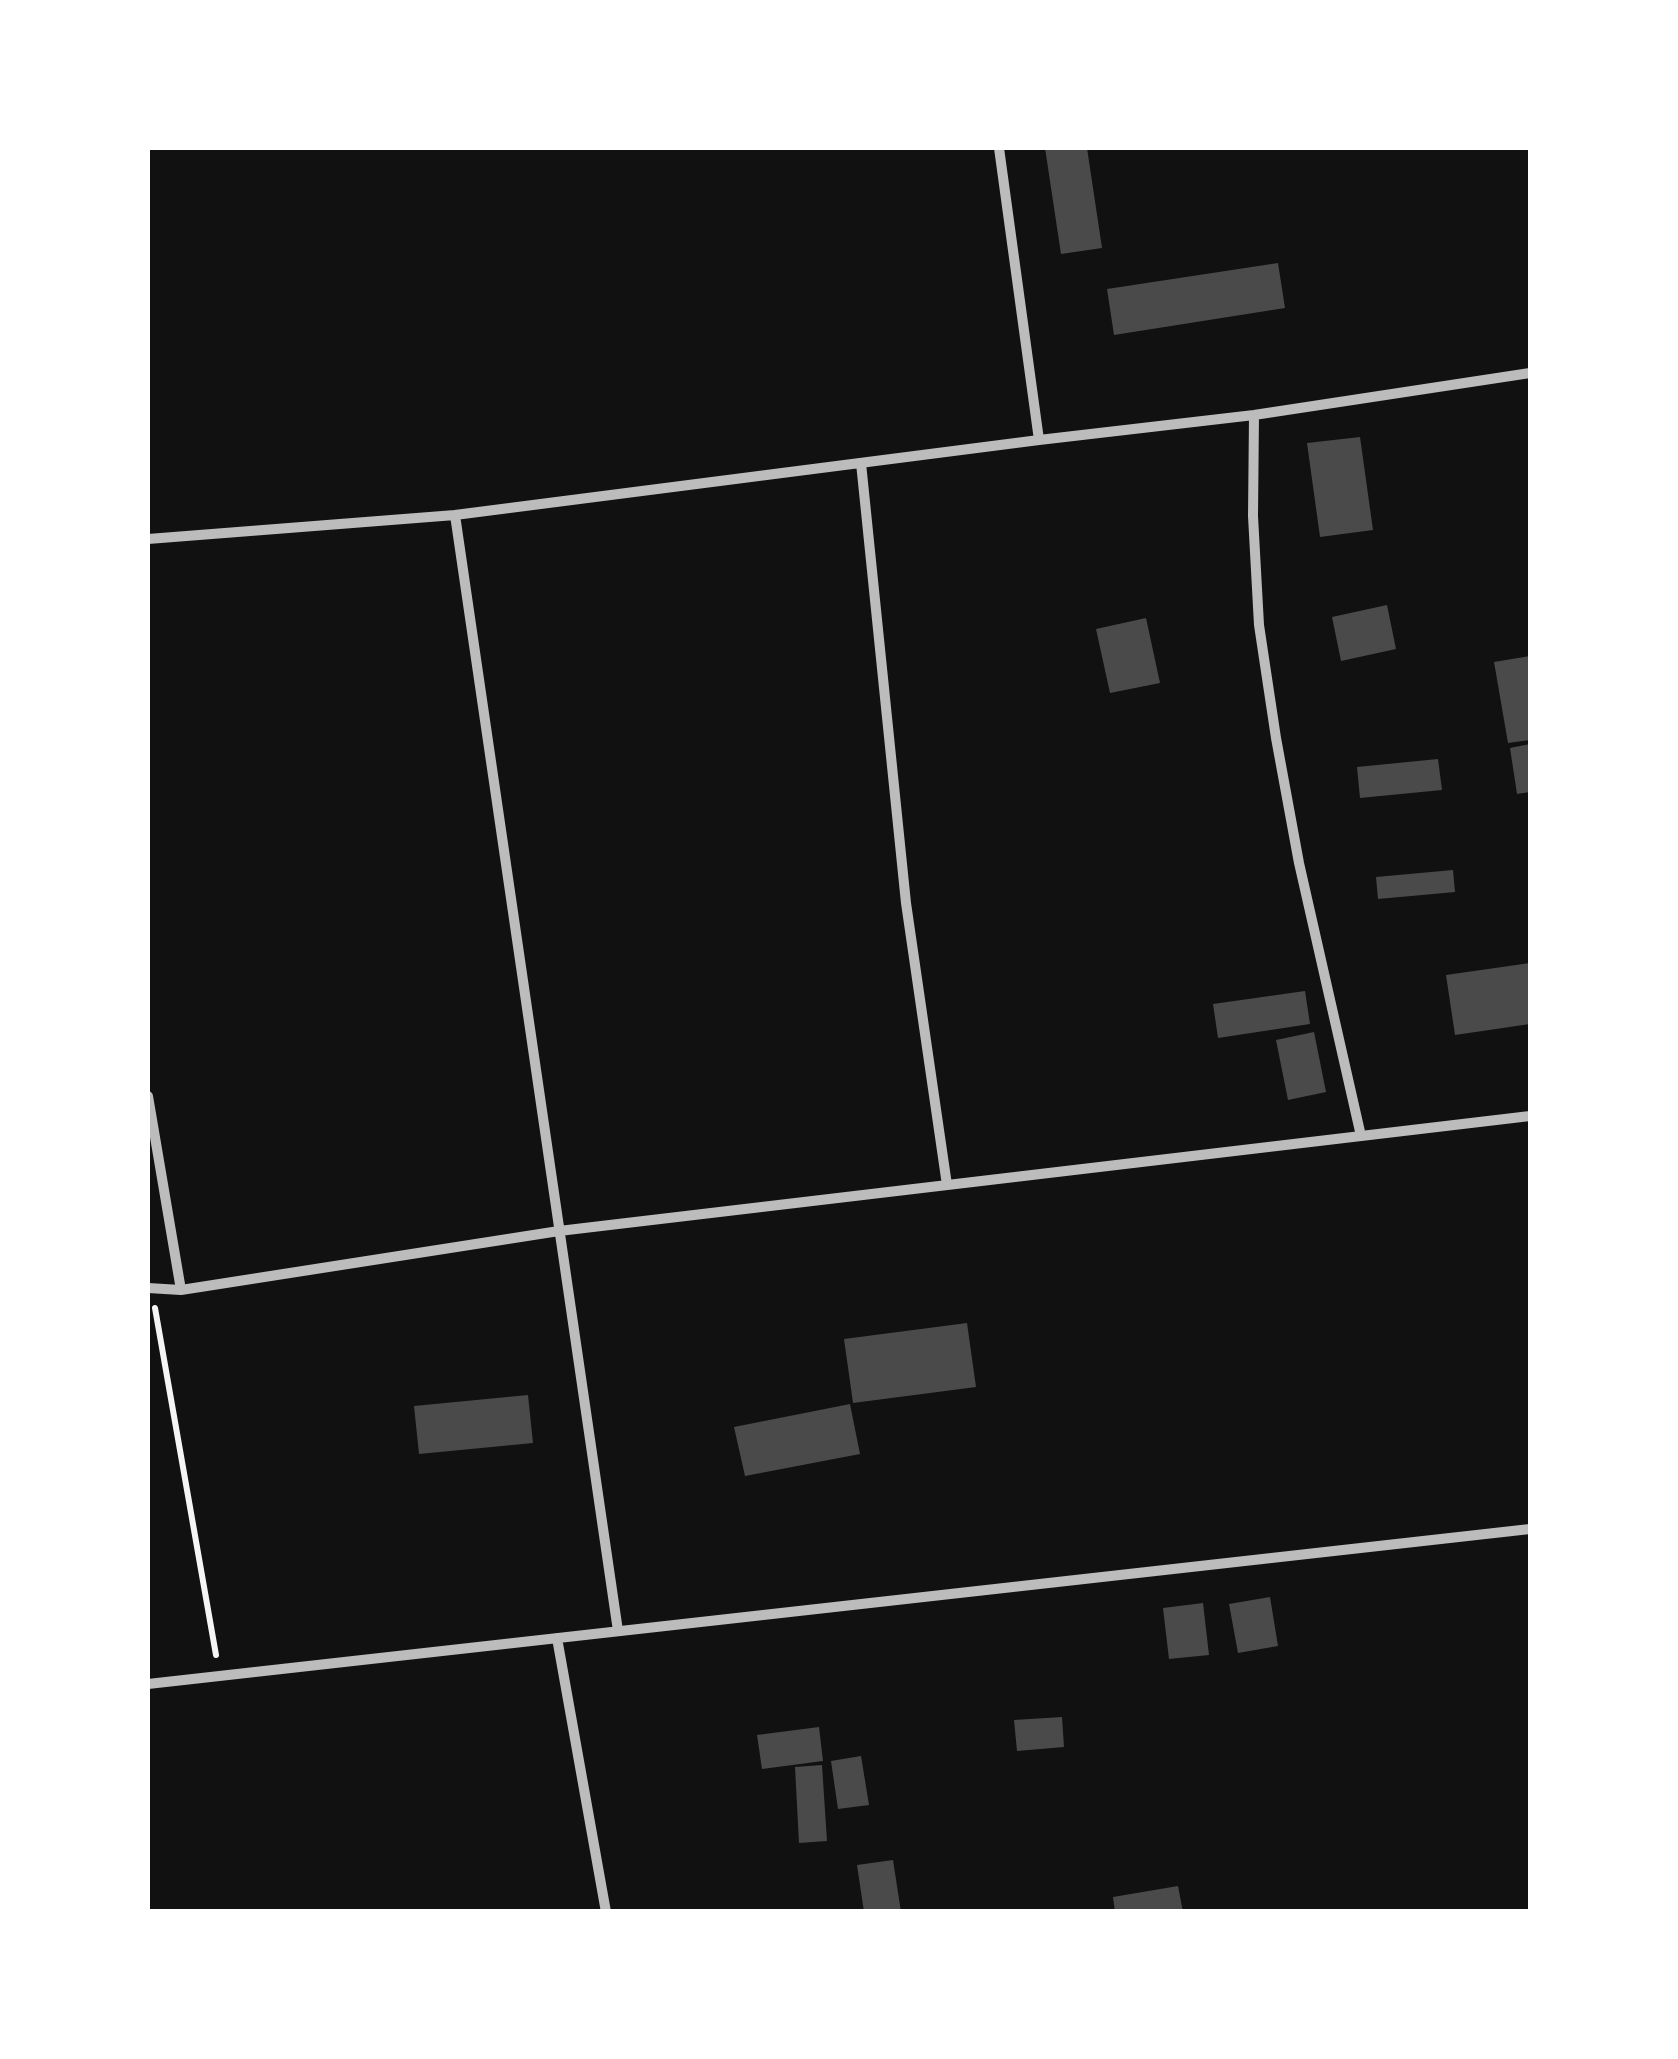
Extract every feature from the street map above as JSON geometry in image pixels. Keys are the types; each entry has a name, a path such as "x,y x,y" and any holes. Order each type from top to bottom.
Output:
{"street":[{"path":"999,148 1040,440"},
{"path":"148,539 455,515 1254,415 1530,373"},
{"path":"1254,415 1253,516 1264,663 1299,863 1361,1136"},
{"path":"861,463 906,903 948,1185"},
{"path":"455,515 618,1631"},
{"path":"148,1096 181,1290"},
{"path":"149,1288 181,1290 559,1231 1530,1116"},
{"path":"148,1684 1530,1529"},
{"path":"557,1638 606,1912"}],"path":[{"path":"149,1288 220,1676"}],"building":[{"path":"1045,148 1087,148 1102,248 1061,254"},
{"path":"1278,263 1285,308 1114,335 1107,289"},
{"path":"1360,437 1373,530 1320,537 1307,443"},
{"path":"1387,605 1396,649 1341,661 1332,617"},
{"path":"1146,618 1160,683 1110,693 1096,629"},
{"path":"1530,656 1530,740 1508,743 1494,662"},
{"path":"1530,744 1530,792 1517,794 1510,748"},
{"path":"1438,759 1442,790 1360,798 1357,767"},
{"path":"1453,870 1455,892 1378,899 1376,877"},
{"path":"1530,963 1530,1024 1455,1035 1446,975"},
{"path":"1305,991 1310,1024 1218,1038 1213,1004"},
{"path":"1314,1032 1326,1092 1288,1100 1276,1040"},
{"path":"967,1323 976,1387 853,1403 844,1339"},
{"path":"528,1395 533,1443 419,1454 414,1406"},
{"path":"850,1404 860,1454 745,1476 734,1427"},
{"path":"1270,1597 1278,1646 1238,1653 1229,1604"},
{"path":"1203,1603 1209,1655 1169,1659 1163,1608"},
{"path":"1062,1717 1064,1747 1017,1751 1014,1720"},
{"path":"819,1727 823,1761 762,1769 757,1735"},
{"path":"861,1756 869,1805 838,1809 831,1761"},
{"path":"822,1765 827,1841 799,1843 795,1767"},
{"path":"893,1860 901,1912 864,1912 857,1865"},
{"path":"1178,1886 1183,1912 1115,1912 1113,1897"}]}
